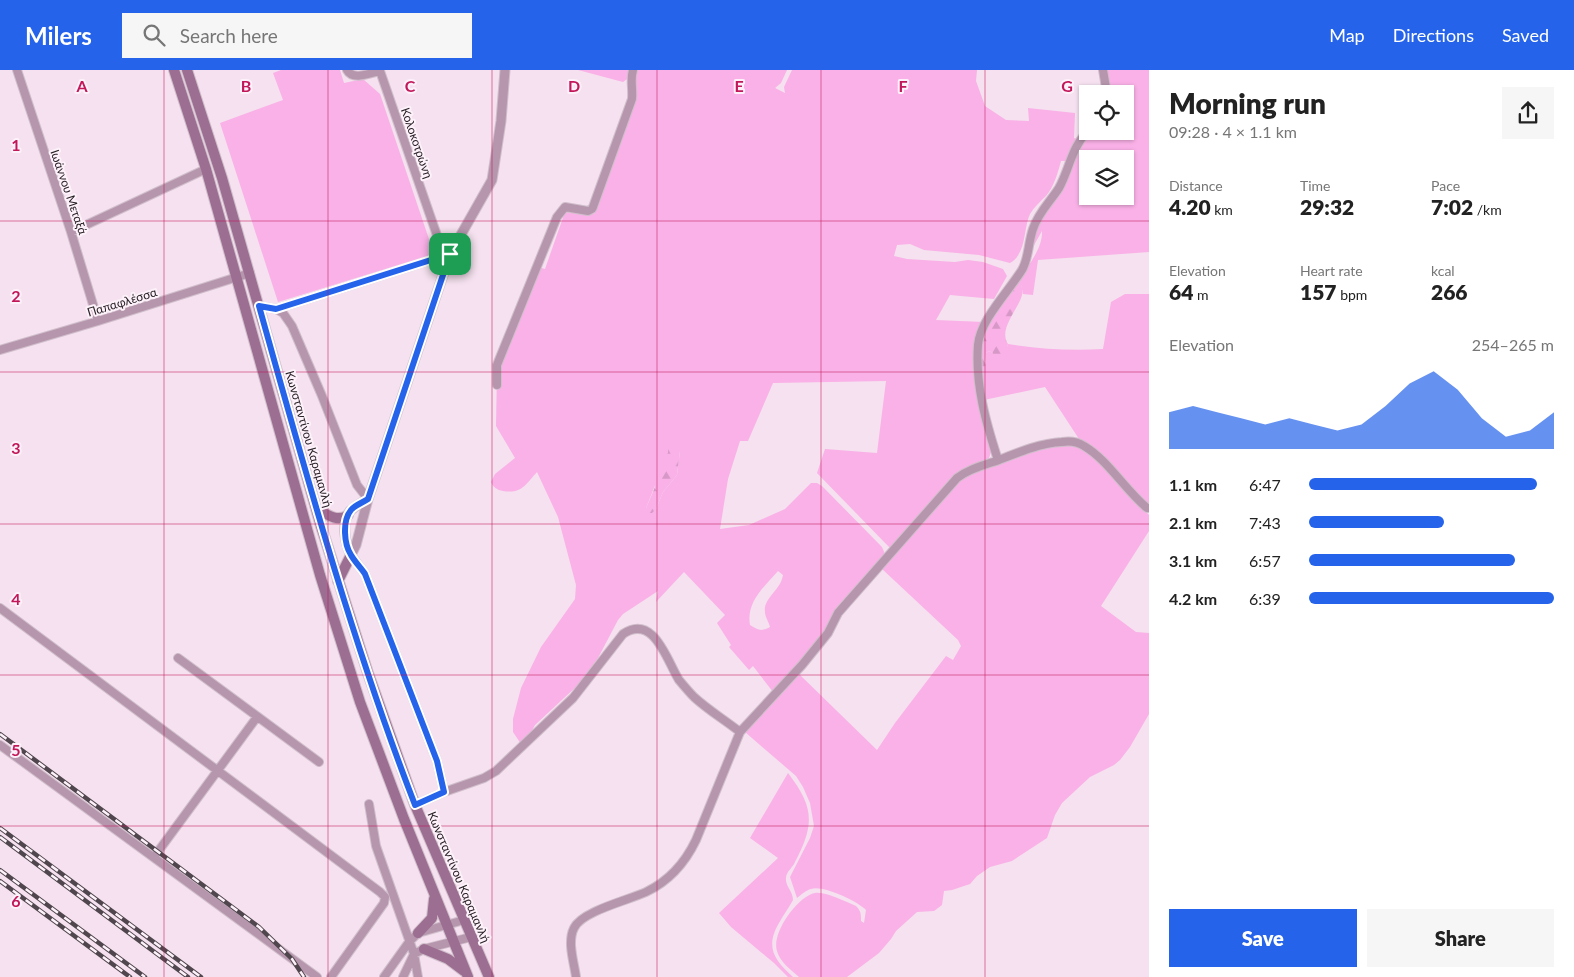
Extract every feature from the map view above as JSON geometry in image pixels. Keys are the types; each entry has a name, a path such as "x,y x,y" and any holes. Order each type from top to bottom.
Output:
{"main road":[{"name":"Κωνσταντίνου Καραμανλή","path":"174,70 206,169 316,561 339,634 378,752 467,975"},
{"name":"Κωνσταντίνου Καραμανλή","path":"187,70 222,178 338,581 389,735 415,805 470,937 489,977"},
{"path":"316,508 335,518 342,518 348,515"},
{"path":"338,581 351,555"},
{"path":"418,934 432,918 434,894"},
{"path":"424,949 448,959 467,975"}],"street":[{"name":"Ιωάννου Μεταξά","path":"17,70 71,232 98,321"},
{"name":"Κολοκοτρώνη","path":"347,70 353,76 382,71 440,244 450,254"},
{"path":"351,555 356,545 368,499 450,254 492,180 501,121 505,70"},
{"path":"497,385 497,365 558,217 565,207 588,211 592,209 632,99 634,88 630,80 633,70"},
{"path":"1103,70 1106,85"},
{"path":"998,460 984,417 980,395 979,339 986,322 1023,268 1036,219 1060,186 1076,144 1080,140"},
{"path":"71,232 206,169"},
{"path":"276,309 450,254"},
{"name":"Παπαφλέσσα","path":"0,350 250,273"},
{"path":"259,306 276,309 283,313 292,326 357,485 368,499"},
{"path":"576,977 571,945 572,934 576,924 593,913 645,893 668,879 676,871 691,851 740,732 802,665 828,633 838,613 958,478 969,470 1038,446 1061,442 1079,444 1100,458 1134,497 1149,508"},
{"path":"368,499 355,506 348,515 345,538 351,555 365,574 437,761 444,792"},
{"path":"0,608 385,897 384,902 331,977"},
{"path":"415,805 444,792 484,778 496,771 573,698 623,634 634,629 646,631 654,637 679,679 690,692 708,709 740,732"},
{"path":"178,658 319,762"},
{"path":"154,857 257,717"},
{"path":"0,744 317,977"},
{"path":"369,804 376,846 414,954 418,977"},
{"path":"384,977 409,942 418,934 464,920"},
{"path":"403,977 414,954 424,949 470,937"}],"green space":[{"path":"281,70 340,70 344,83 363,79 380,94 434,254 278,302 220,123 283,100 273,73"},
{"path":"578,70 632,70 630,77 623,82"},
{"path":"637,70 787,70 781,83 775,88 785,93 784,87 792,70 977,70 976,81 985,106 1006,120 1029,121 1028,108 1075,113 1074,138 1077,139 1067,161 1061,161 1049,192 1030,214 1022,247 1015,259 1010,263 979,255 924,250 910,244 897,245 894,256 907,259 983,262 1003,269 1007,276 994,299 950,295 936,320 984,322 975,375 979,408 992,449 989,458 974,465 890,548 817,473 825,449 877,453 886,381 773,383 748,441 740,441 728,479 720,529 749,525 785,509 811,483 817,483 882,547 885,554 836,608 830,623 819,639 773,692 753,666 749,670 729,647 731,645 717,623 725,615 684,572 656,602 658,591 623,614 598,658 578,685 535,725 529,736 521,744 513,732 513,719 521,688 541,647 575,599 576,585 558,517 537,472 523,487 515,491 499,490 491,482 495,474 515,458 496,426 497,371 538,267 545,269 566,209 594,214 598,207 635,97 634,81","holes":["680,451 677,475 663,492 656,509 646,508 668,453","778,571 783,575 782,580 765,607 765,614 770,627 764,630 757,629 750,625 749,617 753,602"]},
{"path":"1107,70 1149,70 1149,252 1038,260 1033,295 1023,294 1021,284 1012,287 1036,253 1042,231 1029,254 1034,229 1075,151 1084,140 1134,140 1134,85 1108,85"},
{"path":"1021,284 1022,294 1005,332 1008,344 1003,362 993,363 991,360 993,353 989,351 986,353 985,368 980,370 981,342 986,328 1012,287"},
{"path":"1125,294 1149,294 1149,504 1145,503 1081,442 1045,387 984,400 980,370 986,363 986,353 989,351 993,353 993,357 1007,347 1008,344 1055,349 1103,349 1111,302"},
{"path":"1065,444 1083,448 1097,458 1149,515 1149,531 1101,606 1136,632 1149,633 1149,714 1130,747 1120,760 1090,777 1062,803 1055,815 1047,838 1012,861 990,867 977,876 970,884 944,891 942,905 934,911 917,912 896,931 879,953 847,977 799,977 781,959 776,943 787,916 801,901 815,893 830,895 856,906 859,909 861,921 864,923 866,910 848,898 823,889 809,890 797,898 790,877 814,826 810,803 796,776 745,732 799,674 877,750 946,656 953,660 961,646 958,640 881,568 962,479 971,473 996,463 1026,453"},
{"path":"672,445 680,451 677,475 663,492 656,509 649,513 646,508 655,487 654,478 657,468 668,453 668,448"},
{"path":"788,773 803,796 809,816 802,849 786,876 793,900 775,932 772,946 781,965 793,977 788,977 731,927 719,913 778,858 750,838"}],"railway":[{"path":"0,734 259,927 292,959 304,977"},
{"path":"0,828 201,977"},
{"path":"0,837 188,977"},
{"path":"0,870 145,977"},
{"path":"0,881 130,977"}],"route":[{"path":"450,254 368,499 350,511 345,529 348,549 365,574 437,761 444,792 415,805 368,673 329,552 259,306 276,309 450,254"}]}
